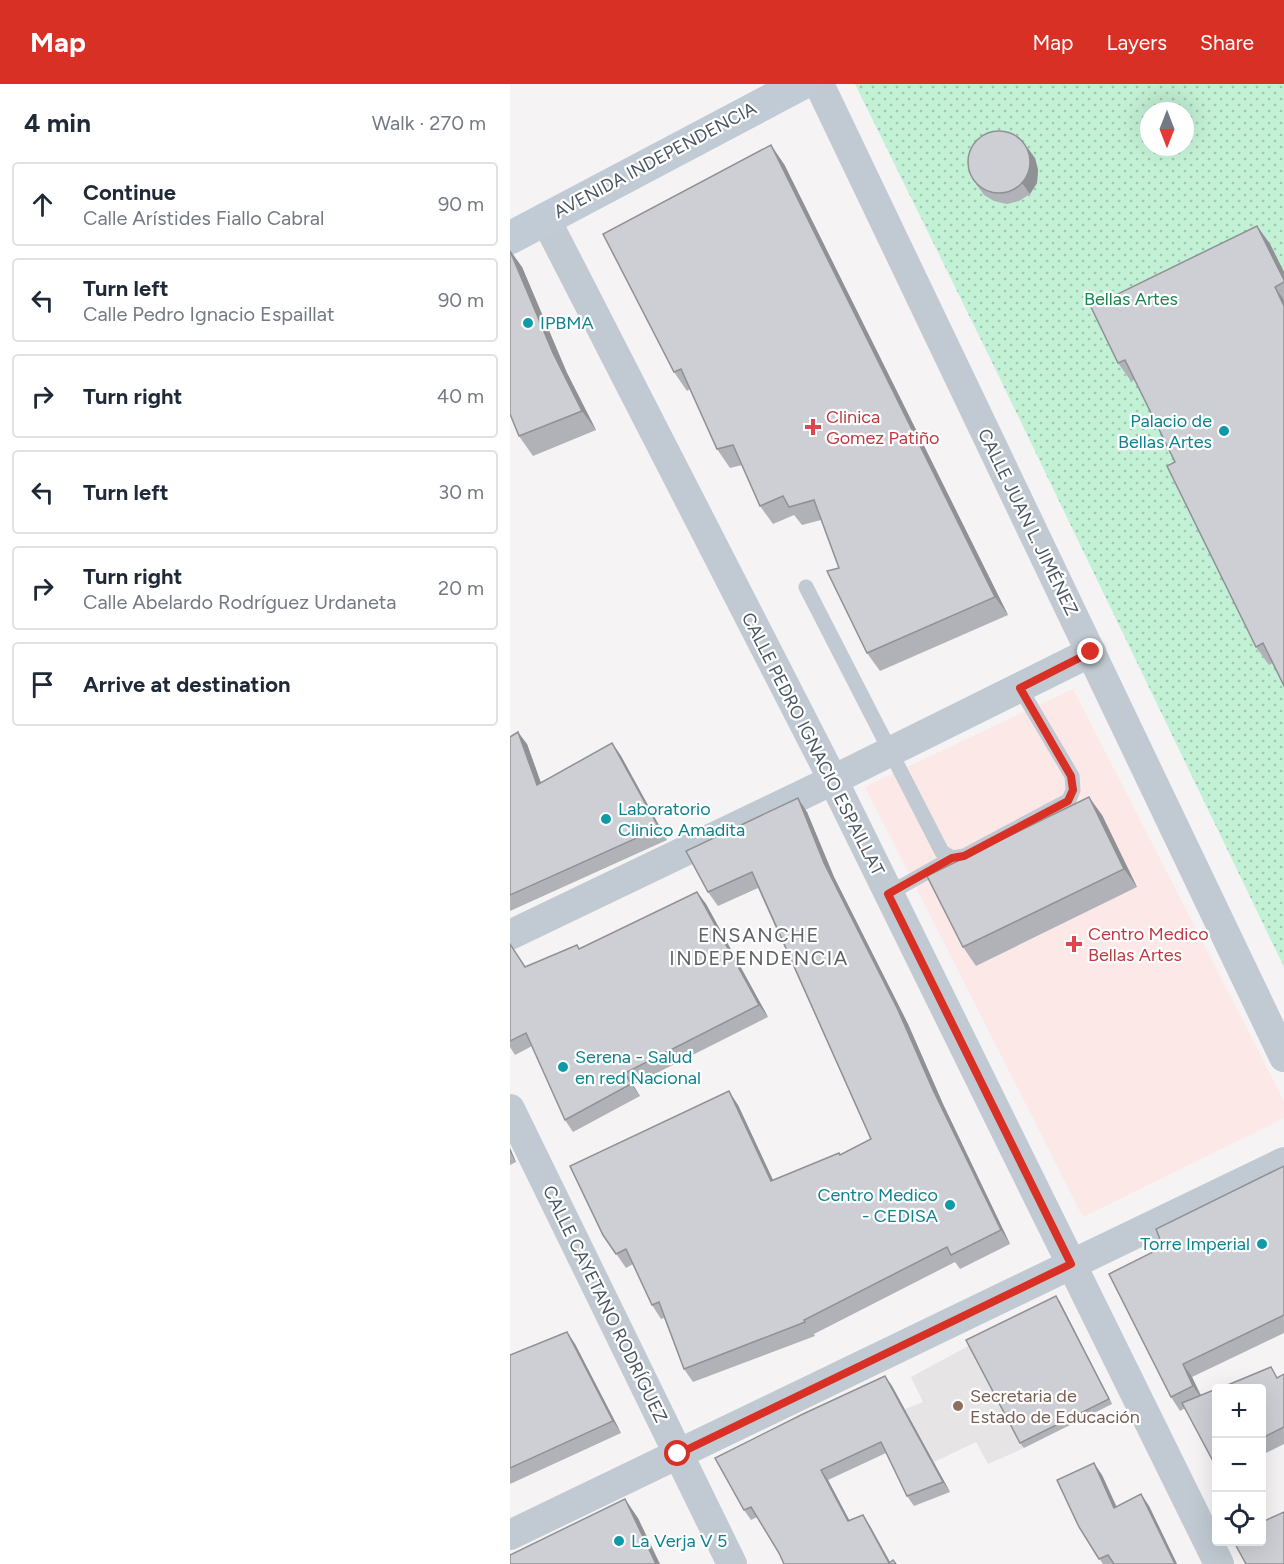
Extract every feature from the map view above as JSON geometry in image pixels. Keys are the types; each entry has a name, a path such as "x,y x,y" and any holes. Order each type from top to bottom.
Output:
{"main road":[{"name":"AVENIDA INDEPENDENCIA","path":"510,238 801,84"}],"street":[{"name":"CALLE JUAN L. JIMÉNEZ","path":"819,84 1284,1057"},
{"name":"CALLE PEDRO IGNACIO ESPAILLAT","path":"545,218 832,780 1218,1564"},
{"path":"510,935 1091,652"},
{"name":"CALLE CAYETANO RODRÍGUEZ","path":"510,1109 732,1564"},
{"path":"510,1535 1284,1162"}],"lane":[{"path":"806,587 942,852 952,858"},
{"path":"888,894 952,858 964,856 1068,801 1073,790 1071,776 1020,688"}],"shaded area":[{"name":"Centro Medico Bellas Artes","path":"1073,689 1284,1101 1284,1118 1083,1217 865,787"},
{"name":"Secretaria de Estado de Educación","path":"970,1345 1024,1448 988,1464 976,1442 934,1462 905,1409 923,1402 911,1377"}],"green space":[{"name":"Bellas Artes","path":"855,84 1284,84 1284,967 990,358"}],"building":[{"path":"993,131 1005,131 1021,140 1028,150 1030,162 1028,174 1021,184 1005,193 993,193 982,188 973,179 968,168 968,156 973,145 982,136"},
{"name":"Clinica Gomez Patiño","path":"771,145 995,597 867,653 827,571 839,568 814,500 789,507 783,496 760,506 733,445 717,449 681,369 674,372 603,234"},
{"name":"Palacio de Bellas Artes","path":"1257,226 1284,280 1275,287 1284,306 1284,686 1263,643 1256,647 1167,466 1175,462 1125,360 1118,363 1091,307"},
{"path":"510,251 553,353 582,411 519,436 510,414"},
{"path":"518,732 537,785 612,743 659,828 510,895 510,737"},
{"name":"Centro Medico Bellas Artes","path":"1089,797 1124,869 963,947 927,876"},
{"path":"798,798 824,863 898,1010 933,1090 1001,1230 951,1255 947,1247 804,1320 805,1322 684,1369 659,1302 652,1305 626,1249 616,1254 603,1235 570,1166 729,1091 771,1181 839,1153 840,1155 871,1139 752,872 708,892 686,851"},
{"path":"697,892 759,1005 625,1073 631,1084 565,1120 526,1033 510,1041 510,944 525,967 577,945 579,949"},
{"path":"1284,1166 1284,1315 1183,1364 1193,1386 1171,1397 1109,1274 1163,1247 1156,1229"},
{"path":"1056,1296 1109,1399 1020,1443 966,1340"},
{"path":"567,1332 613,1421 510,1468 510,1355"},
{"path":"1271,1367 1277,1378 1284,1374 1284,1427 1266,1436 1266,1384 1230,1384"},
{"path":"885,1376 943,1482 907,1496 881,1442 821,1470 848,1521 863,1515 889,1563 893,1560 896,1564 784,1564 751,1507 744,1510 715,1458"},
{"path":"1212,1391 1212,1459 1182,1403"},
{"path":"1094,1463 1114,1508 1141,1494 1175,1564 1114,1564 1108,1555 1099,1559 1079,1527 1057,1480"},
{"path":"625,1499 656,1564 510,1564 510,1555"},
{"path":"1284,1512 1284,1564 1246,1564 1236,1546 1266,1546 1266,1520"}],"place":[{"name":"IPBMA","path":"528,323"},
{"name":"Clinica Gomez Patiño","path":"813,427"},
{"name":"Palacio de Bellas Artes","path":"1224,431"},
{"name":"Laboratorio Clinico Amadita","path":"606,819"},
{"name":"Centro Medico Bellas Artes","path":"1074,944"},
{"name":"Serena - Salud en red Nacional","path":"563,1067"},
{"name":"Centro Medico - CEDISA","path":"950,1205"},
{"name":"Torre Imperial","path":"1262,1244"},
{"name":"Secretaria de Estado de Educación","path":"958,1406"},
{"name":"La Verja V 5","path":"619,1541"}],"district":[{"name":"ENSANCHE INDEPENDENCIA","path":"759,946"}],"route":[{"path":"678,1454 1071,1264 888,894 952,858 964,856 1068,801 1073,790 1071,776 1020,688 1091,652"}]}
